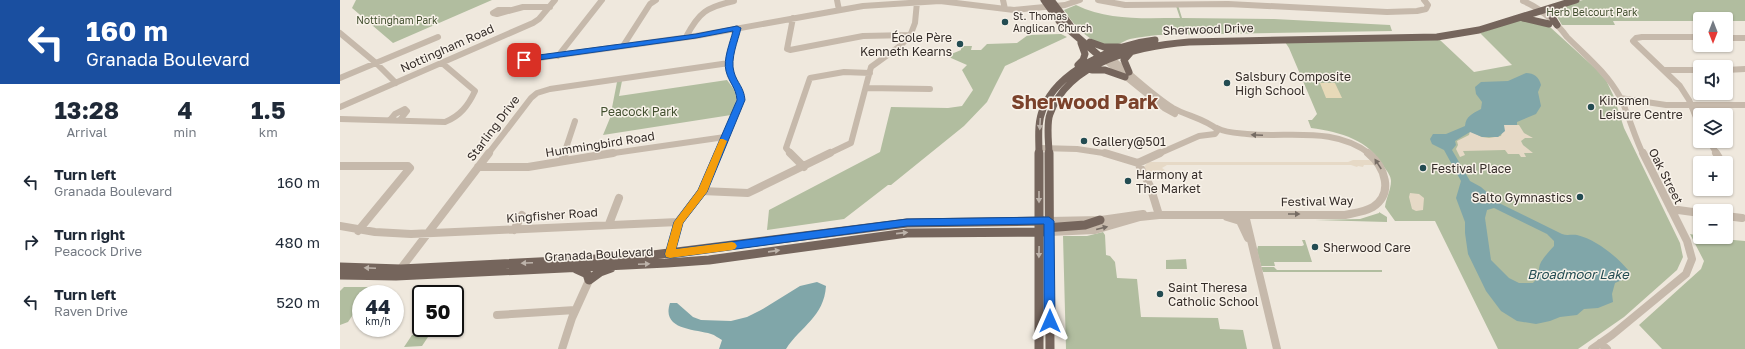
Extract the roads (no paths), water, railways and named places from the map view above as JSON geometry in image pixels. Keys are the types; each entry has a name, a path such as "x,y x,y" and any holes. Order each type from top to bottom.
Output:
{"main road":[{"path":"1044,0 1107,58"},
{"path":"1051,0 1051,7 1059,21 1078,39 1107,58"},
{"name":"Sherwood Drive","path":"1050,349 1049,227 1044,148 1040,125 1043,106 1053,89 1070,72 1130,49 1146,41 1435,34 1476,26 1559,3 1576,0"},
{"path":"1556,25 1552,17 1559,3"},
{"name":"Sherwood Drive","path":"1130,49 1173,42 1437,37 1469,32 1517,18 1535,10"},
{"path":"1517,18 1532,19 1549,24"},
{"path":"1070,72 1084,60 1086,54 1085,49 1078,39"},
{"path":"1107,58 1146,41"},
{"path":"1084,72 1101,69 1127,75 1124,60 1130,49 1104,47 1090,42"},
{"name":"Sherwood Drive","path":"1039,349 1039,221 1044,148 1049,116 1059,94 1071,82 1107,58"},
{"path":"1049,227 1085,225 1100,220"},
{"name":"Granada Boulevard","path":"340,267 398,273 571,268 597,263 621,265 668,259 885,225 929,221 1039,221 1049,227"},
{"name":"Granada Boulevard","path":"342,277 668,259 708,260 907,232 1039,232 1049,227"},
{"path":"571,268 584,272 588,276 589,280 602,271 621,265"}],"street":[{"name":"Nottingham Road","path":"340,33 376,63 396,83 533,23 550,7 555,0"},
{"path":"558,56 602,0"},
{"path":"623,46 650,4 656,0"},
{"path":"837,0 839,10"},
{"path":"1003,0 1005,9"},
{"path":"523,58 524,60 558,56 686,37 839,10 917,2 957,2 1005,9 1051,7 1065,5 1080,0"},
{"path":"1098,0 1113,4 1125,5 1175,2 1256,2 1387,12 1417,11 1426,9 1428,5 1424,0"},
{"name":"Oak Street","path":"1522,0 1556,25 1605,74 1620,98 1634,136 1687,241 1692,259 1686,274 1592,349"},
{"path":"686,37 695,19 702,11 713,6 734,1"},
{"path":"702,192 748,193 851,143 871,67 879,59 902,45 910,35 913,30 917,2"},
{"path":"510,10 522,7 550,7"},
{"name":"Oak Street","path":"1535,10 1549,24 1565,35"},
{"path":"793,18 787,49 790,50 863,36 910,35"},
{"path":"668,259 678,222 702,192 741,100 740,91 730,72 729,64 737,28"},
{"path":"340,78 438,37"},
{"path":"1693,37 1642,37 1633,40 1633,43 1680,86 1693,110"},
{"path":"1733,38 1745,38"},
{"name":"Festival Way","path":"1049,227 1095,230 1140,217 1159,215 1345,215 1362,212 1371,208 1382,200 1386,193 1384,176 1378,163 1368,153 1349,142 1338,138 1314,134 1247,134 1217,128 1203,130 1164,108 1107,58"},
{"path":"340,119 445,122 457,116 470,102 475,91 442,63"},
{"name":"Starling Drive","path":"398,273 531,98 537,93 550,89 729,64"},
{"path":"1664,70 1693,70"},
{"path":"1733,70 1745,70"},
{"path":"804,167 786,148 810,78 844,72 870,73"},
{"path":"340,107 396,83"},
{"path":"866,88 930,89"},
{"path":"1620,98 1660,104 1745,105"},
{"path":"390,120 395,114 405,109 407,111 400,120"},
{"path":"562,162 575,121"},
{"path":"1044,148 1080,149 1104,153 1138,163 1203,130 1210,134 1217,133 1217,128"},
{"name":"Hummingbird Road","path":"478,167 528,167 683,142 725,137"},
{"path":"1138,163 1150,186 1159,215"},
{"path":"340,166 408,166 410,168 358,231"},
{"path":"609,224 619,198"},
{"path":"1671,209 1693,212"},
{"name":"Festival Way","path":"1100,220 1140,213 1159,215"},
{"path":"514,230 522,215"},
{"path":"1212,215 1240,221 1251,243"},
{"path":"1245,215 1277,349"},
{"path":"1733,217 1742,218"},
{"name":"Kingfisher Road","path":"340,226 358,231 428,234 609,224 678,222"},
{"path":"562,349 575,310 597,263"},
{"path":"342,277 353,268"},
{"path":"496,315 575,310"},
{"path":"1600,343 1607,349"}],"water":[{"name":"Broadmoor Lake","path":"1526,73 1534,75 1537,78 1541,85 1538,92 1541,106 1536,114 1517,122 1517,125 1504,125 1505,131 1498,137 1482,137 1470,132 1455,141 1456,145 1452,150 1470,181 1481,187 1499,203 1562,234 1584,237 1606,249 1618,260 1629,271 1622,280 1615,283 1612,294 1613,302 1598,308 1584,309 1577,315 1560,317 1536,324 1517,321 1501,311 1486,291 1468,254 1465,222 1456,198 1461,181 1444,150 1432,144 1430,139 1433,134 1446,134 1465,126 1468,118 1481,109 1482,102 1476,94 1475,87 1481,82 1508,81","holes":["1494,208 1547,234 1554,241 1554,246 1541,262 1537,277 1533,283 1519,283 1509,278 1491,260 1485,218 1487,210"]},
{"path":"817,282 826,286 821,306 786,349 719,349 722,340 712,334 681,327 670,319 668,312 670,303 677,303 693,317 701,320 731,321 747,317 761,310 800,286"}],"place":[{"name":"St. Thomas Anglican Church","path":"1005,22"},
{"name":"École Père Kenneth Kearns","path":"960,44"},
{"name":"Salsbury Composite High School","path":"1227,83"},
{"name":"Kinsmen Leisure Centre","path":"1591,107"},
{"name":"Gallery@501","path":"1084,141"},
{"name":"Festival Place","path":"1423,168"},
{"name":"Harmony at The Market","path":"1128,181"},
{"name":"Salto Gymnastics","path":"1580,197"},
{"name":"Sherwood Care","path":"1315,247"},
{"name":"Saint Theresa Catholic School","path":"1160,294"}],"district":[{"name":"Sherwood Park","path":"1085,101"}],"park label":[{"name":"Herb Belcourt Park","path":"1592,12"},
{"name":"Nottingham Park","path":"397,20"},
{"name":"Peacock Park","path":"639,111"}]}
